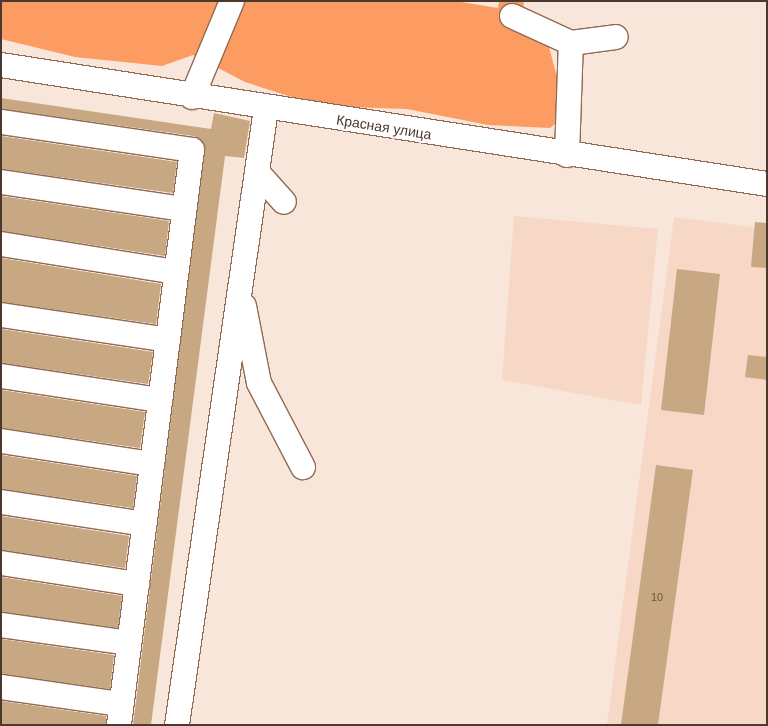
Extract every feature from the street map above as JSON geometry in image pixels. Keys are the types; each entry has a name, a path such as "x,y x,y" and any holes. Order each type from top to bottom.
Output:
{"street":[{"path":"192,97 232,1"},
{"path":"512,16 571,43 616,36"},
{"path":"567,155 571,43"},
{"name":"Красная улица","path":"1,65 266,111 767,184"},
{"path":"177,725 266,111"},
{"path":"1,122 192,150 120,715 1,687"},
{"path":"257,172 284,202"},
{"path":"1,182 184,209"},
{"path":"1,244 176,272"},
{"path":"240,288 258,383 303,467"},
{"path":"1,315 168,340"},
{"path":"1,376 160,400"},
{"path":"1,441 152,464"},
{"path":"1,502 144,524"},
{"path":"1,563 137,584"},
{"path":"1,625 129,643"}],"shaded area":[{"path":"1,1 455,1 498,8 499,1 524,1 523,10 549,47 567,115 550,128 488,125 407,109 320,106 245,82 193,55 162,66 75,57 1,39"},
{"path":"514,216 658,229 641,405 502,380"},
{"path":"674,217 767,229 767,725 607,725"}],"building":[{"path":"1,98 211,129 214,113 250,121 244,158 225,156 151,725 133,725 205,145 194,136 1,109"},
{"path":"1,136 177,162 173,193 1,169"},
{"path":"1,196 169,221 165,256 1,231"},
{"path":"755,222 767,223 767,268 751,267"},
{"path":"1,258 161,284 156,324 1,302"},
{"path":"677,269 720,274 704,415 661,410"},
{"path":"1,329 153,352 148,384 1,363"},
{"path":"748,355 767,357 767,380 745,377"},
{"path":"1,390 145,412 140,448 1,428"},
{"path":"1,455 137,476 133,508 1,489"},
{"path":"656,465 693,470 658,725 621,725"},
{"path":"1,516 129,536 125,568 1,550"},
{"path":"1,577 122,596 118,628 1,612"},
{"path":"1,639 114,655 110,689 1,674"},
{"path":"1,701 106,716 106,725 1,725"}]}
